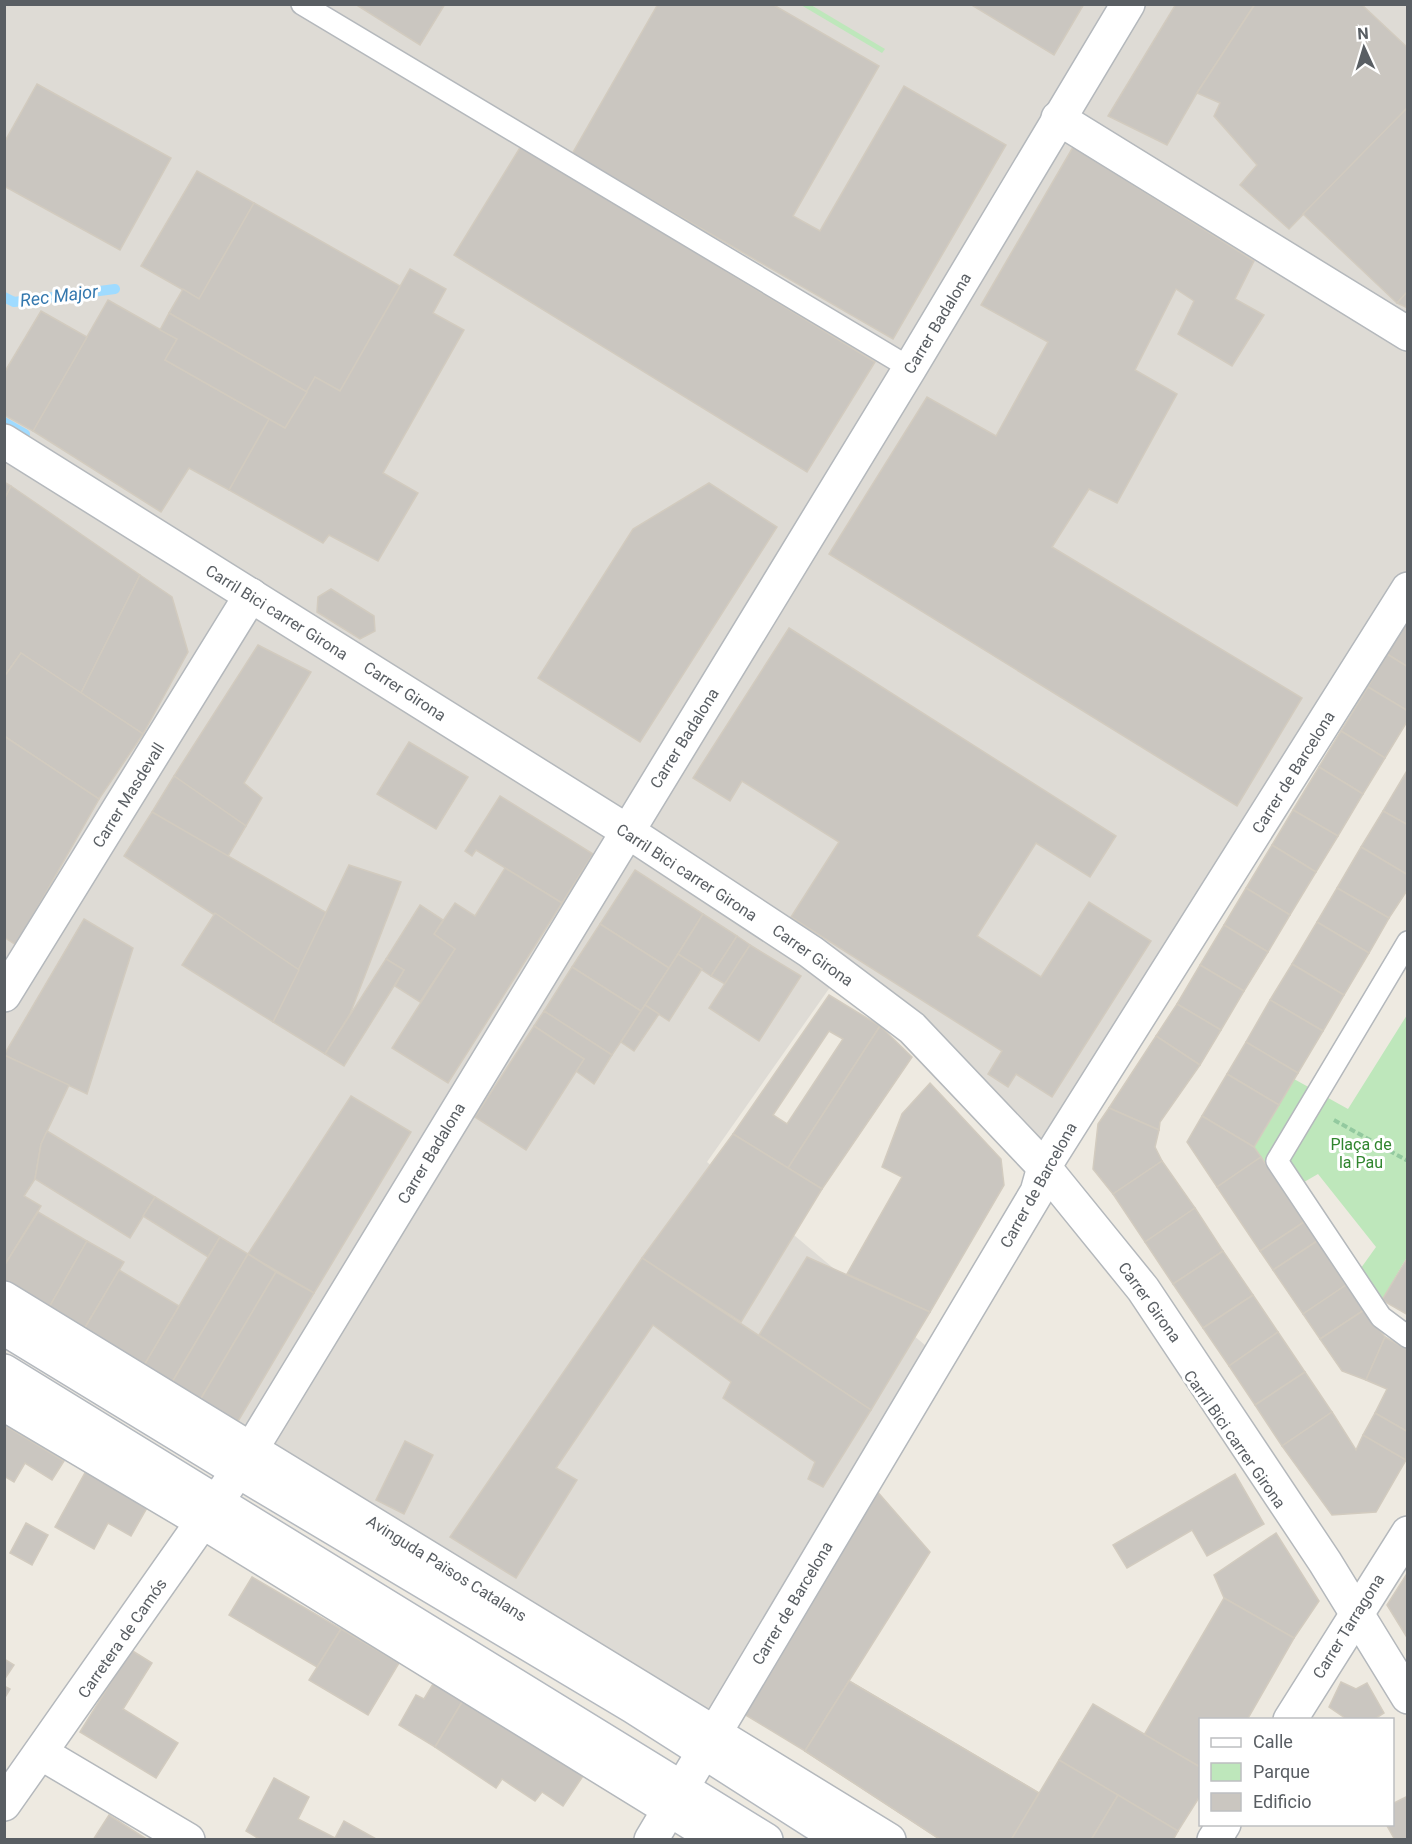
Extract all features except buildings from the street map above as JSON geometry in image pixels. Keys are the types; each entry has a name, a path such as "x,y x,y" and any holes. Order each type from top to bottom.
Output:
{"street":[{"name":"Carrer Badalona","path":"245,1459 910,368 1128,4"},
{"path":"1059,118 1407,334"},
{"name":"Carrer Girona","path":"4,441 627,831 811,952 912,1028 1044,1167 1143,1289 1240,1431 1407,1697"},
{"name":"Carrer de Barcelona","path":"651,1839 1037,1192 1044,1167 1407,589"},
{"name":"Carrer Masdevall","path":"4,995 251,595"},
{"name":"Avinguda Països Catalans","path":"4,1298 245,1459 634,1707 709,1743 889,1839"},
{"name":"Avinguda Països Catalans","path":"4,1328 245,1459"},
{"path":"4,1371 210,1511 676,1799 766,1839"},
{"path":"4,1404 210,1511"},
{"name":"Carretera de Camós","path":"4,1804 245,1459"},
{"name":"Carrer Tarragona","path":"1291,1718 1407,1533"},
{"name":"Avinguda Països Catalans","path":"709,1743 842,1839"},
{"path":"41,1753 188,1839"},
{"path":"676,1799 719,1839"},
{"path":"1214,1839 1223,1826"}],"lane":[{"path":"302,4 910,368"},
{"path":"1407,942 1277,1161 1381,1317 1407,1337"}],"path":[{"path":"1310,1106 1407,1161"}],"shaded area":[{"path":"4,5 1407,5 1407,589 1044,1167 840,973 707,1162 938,1356 703,1752 5,1313"}],"green space":[{"path":"801,5 811,5 885,49 882,53"},
{"name":"Plaça de la Pau","path":"1407,1015 1407,1257 1382,1300 1361,1268 1376,1247 1318,1174 1285,1193 1254,1147 1294,1079 1348,1109"}],"waterway":[{"name":"Rec Major","path":"4,297 14,302 115,289"},
{"path":"4,422 25,434"}]}
